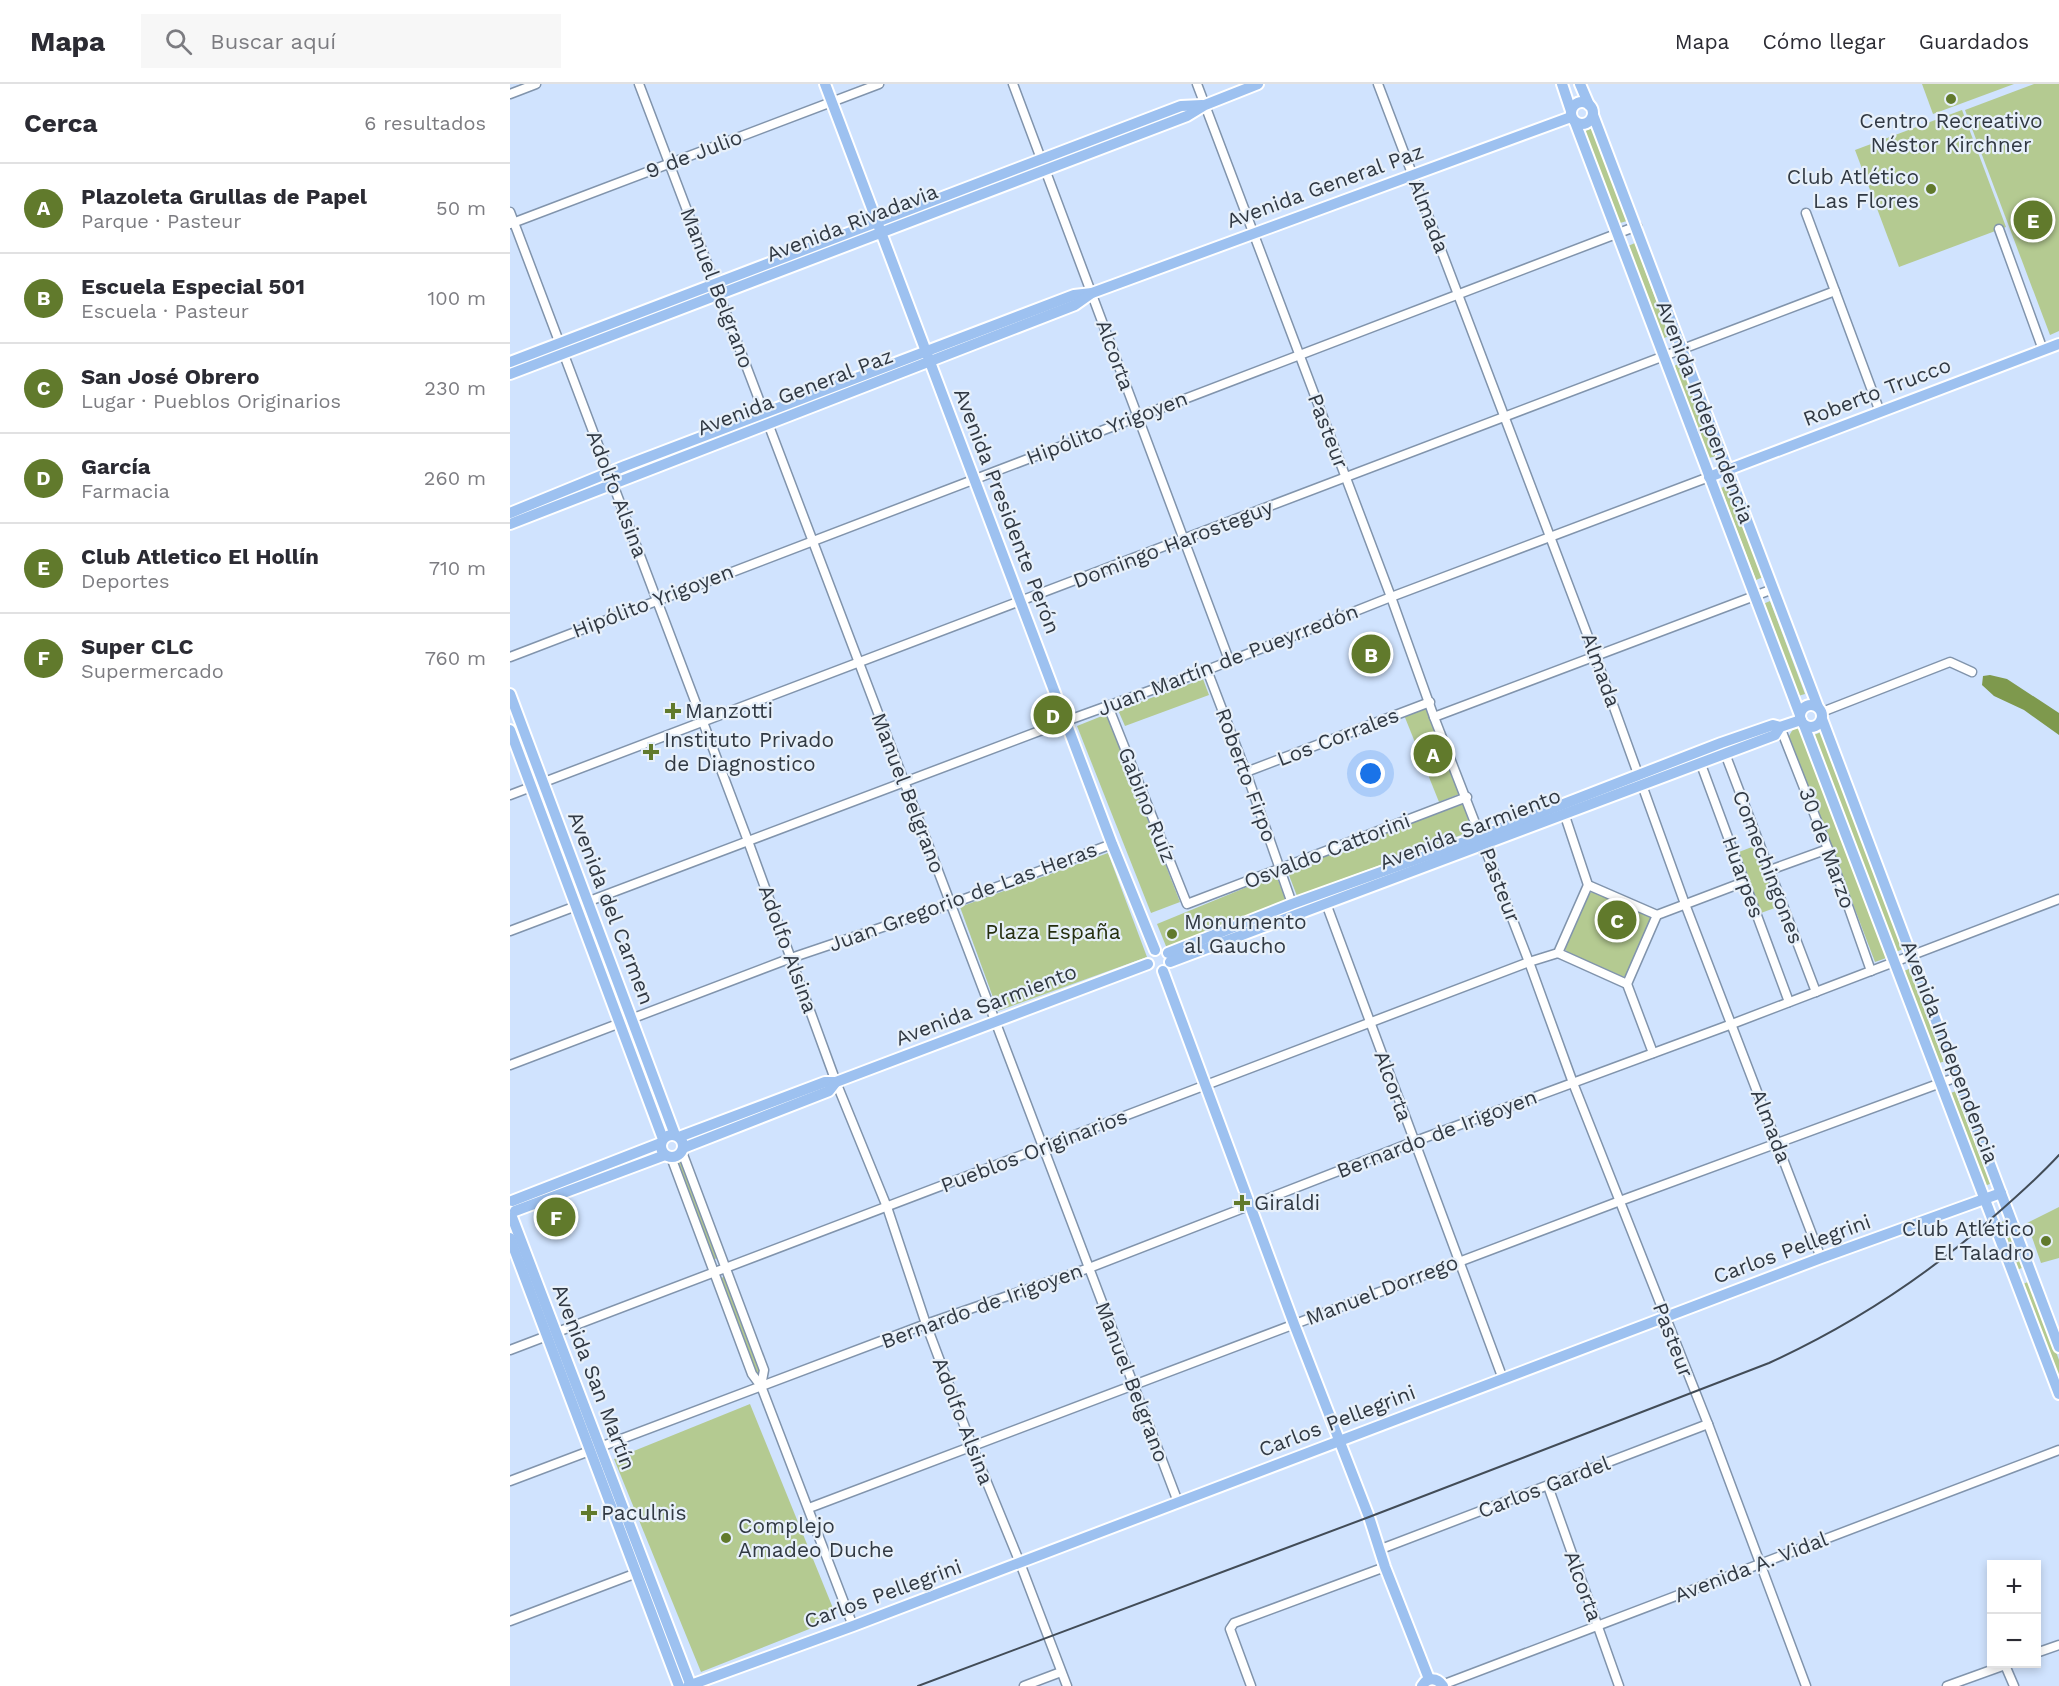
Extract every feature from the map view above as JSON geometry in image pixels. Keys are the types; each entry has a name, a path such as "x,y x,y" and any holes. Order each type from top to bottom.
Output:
{"main road":[{"name":"Avenida Presidente Perón","path":"825,84 1065,721 1155,950"},
{"name":"Avenida Rivadavia","path":"510,362 877,222 1187,116 1205,105 1258,84"},
{"name":"Avenida Independencia","path":"1562,84 1572,117 2059,1394"},
{"name":"Avenida Independencia","path":"1580,84 1637,226 2059,1347"},
{"path":"1580,102 1591,110 1588,123 1581,125 1572,117 1574,105 1580,102"},
{"name":"Avenida General Paz","path":"510,513 768,424 1074,295 1092,293 1572,117"},
{"name":"Avenida Rivadavia","path":"510,374 881,233 1043,165"},
{"name":"Roberto Trucco","path":"1709,477 2059,344"},
{"name":"Avenida General Paz","path":"510,524 610,478 764,413 927,356"},
{"name":"Avenida del Carmen","path":"510,694 677,1136"},
{"path":"1812,705 1821,713 1819,725 1813,727 1801,720 1806,706 1812,705"},
{"name":"Avenida Sarmiento","path":"1169,958 1723,748 1775,735 1780,727 1801,720"},
{"name":"Avenida del Carmen","path":"510,730 662,1141"},
{"path":"1161,949 1169,958 1169,966 1163,971 1153,970 1148,957 1155,950 1161,949"},
{"name":"Avenida Sarmiento","path":"677,1136 825,1082 836,1082 1149,964"},
{"path":"1163,971 1338,1442 1381,1549 1385,1567 1425,1683 1437,1680 1442,1686"},
{"name":"Avenida Sarmiento","path":"682,1150 829,1091 836,1082"},
{"path":"670,1135 677,1136 682,1141 682,1150 677,1156 668,1156 512,1210 662,1141 670,1135"},
{"path":"662,1141 662,1150 668,1156"},
{"name":"Carlos Pellegrini","path":"690,1686 1020,1563 1664,1317 2001,1193"},
{"name":"Avenida San Martín","path":"512,1210 552,1334 595,1449 690,1686"},
{"name":"Avenida San Martín","path":"510,1238 552,1334"},
{"name":"Avenida San Martín","path":"642,1571 679,1686"}],"street":[{"path":"510,94 536,84"},
{"name":"Manuel Belgrano","path":"639,84 1178,1502"},
{"name":"9 de Julio","path":"512,224 879,84"},
{"name":"Alcorta","path":"1013,84 1229,660"},
{"name":"Pasteur","path":"1197,84 1573,1083 1708,1424 1806,1686"},
{"name":"Almada","path":"1378,84 1596,655 1686,904 1821,1258"},
{"name":"Adolfo Alsina","path":"510,212 512,224 560,342 836,1082 887,1207 926,1324 972,1446 1020,1563 1066,1686"},
{"path":"1806,213 1880,412"},
{"name":"Hipólito Yrigoyen","path":"510,657 1637,226"},
{"path":"1999,229 2043,350"},
{"name":"Domingo Harosteguy","path":"510,795 1835,291"},
{"name":"Juan Martín de Pueyrredón","path":"510,931 1065,721 1207,670 1391,597 1709,477"},
{"path":"1434,717 1773,589"},
{"path":"1821,713 1950,662 1972,672"},
{"name":"Roberto Firpo","path":"1207,670 1281,868 1294,910"},
{"name":"Los Corrales","path":"1246,772 1430,702"},
{"name":"Gabino Ruíz","path":"1108,706 1187,904"},
{"name":"30 de Marzo","path":"1780,727 1828,849 1871,971"},
{"name":"Comechingones","path":"1723,748 1816,992"},
{"name":"Huarpes","path":"1698,758 1789,1002"},
{"name":"Osvaldo Cattorini","path":"1187,904 1467,797"},
{"path":"1562,809 1588,885 1558,953 1627,984"},
{"name":"Juan Gregorio de Las Heras","path":"510,1065 791,958 951,904 1112,844"},
{"path":"1770,870 1828,849"},
{"path":"1588,885 1657,915 1744,882"},
{"name":"Alcorta","path":"1324,899 1503,1378"},
{"name":"Bernardo de Irigoyen","path":"510,1481 926,1324 1089,1268 1413,1142 1732,1024 2059,899"},
{"path":"1653,1053 1627,984 1657,915"},
{"name":"Pueblos Originarios","path":"510,1350 1529,962 1558,953"},
{"name":"Manuel Dorrego","path":"809,1508 1459,1261 1957,1077"},
{"path":"682,1150 764,1370 761,1386"},
{"path":"668,1156 752,1374 761,1386 853,1626"},
{"name":"Carlos Gardel","path":"1381,1549 1708,1424"},
{"name":"Avenida A. Vidal","path":"1442,1686 2059,1450"},
{"name":"Alcorta","path":"1548,1486 1619,1686"},
{"path":"1251,1686 1230,1629 1234,1623 1385,1567"},
{"path":"510,1621 642,1571"},
{"path":"2041,1652 2059,1645"},
{"path":"1947,1686 1996,1668"},
{"path":"2008,1668 2014,1686"},
{"path":"1024,1686 1061,1672"}],"green space":[{"name":"Centro Recreativo Néstor Kirchner","path":"1922,84 2014,84 1933,114"},
{"path":"2034,84 2059,84 2059,331 2050,335 1965,110"},
{"name":"Club Atlético Las Flores","path":"1962,110 2006,227 1899,267 1855,150"},
{"path":"1592,128 1627,221 1620,223 1585,131"},
{"path":"1635,243 1669,336 1662,339 1628,246"},
{"path":"1681,363 1716,456 1709,458 1674,366"},
{"path":"1728,485 1763,577 1756,580 1721,488"},
{"path":"1770,601 1805,694 1798,696 1763,604"},
{"path":"1203,679 1209,695 1125,726 1118,710"},
{"path":"1427,707 1462,793 1439,802 1404,715"},
{"path":"1107,714 1180,902 1151,913 1077,726"},
{"path":"1800,726 1889,957 1875,962 1789,736 1793,729"},
{"path":"1821,732 1903,949 1896,952 1814,735"},
{"path":"1463,804 1472,831 1297,896 1287,870"},
{"path":"1757,845 1780,906 1761,913 1739,852"},
{"name":"Plaza España","path":"1108,853 1147,957 998,1011 960,907"},
{"path":"1276,875 1287,902 1168,951 1157,924"},
{"path":"1593,891 1650,915 1652,919 1626,976 1623,977 1568,953 1565,949 1589,894"},
{"path":"1911,968 1946,1061 1939,1063 1904,971"},
{"path":"1957,1091 1992,1183 1985,1186 1950,1093"},
{"path":"681,1160 717,1258 713,1260 677,1161"},
{"name":"Club Atlético El Taladro","path":"2059,1207 2059,1258 2041,1263 2027,1223"},
{"path":"2006,1220 2024,1267 2017,1270 1999,1223"},
{"path":"724,1277 761,1375 757,1377 720,1278"},
{"path":"2030,1281 2059,1360 2059,1382 2023,1284"},
{"name":"Complejo Amadeo Duche","path":"750,1404 837,1618 701,1672 614,1459"}],"shaded area":[{"path":"1990,675 2007,679 2059,713 2059,735 2024,710 1994,696 1982,685 1983,676"}],"railway":[{"path":"918,1686 1369,1517 1769,1363 1858,1316 1940,1261 2035,1180 2059,1155"}],"place":[{"name":"Centro Recreativo Néstor Kirchner","path":"1951,99"},
{"name":"Club Atlético Las Flores","path":"1931,189"},
{"name":"Club Atletico El Hollín","path":"2033,220"},
{"name":"Escuela Especial 501","path":"1371,654"},
{"name":"Manzotti","path":"673,711"},
{"name":"García","path":"1053,715"},
{"name":"Instituto Privado de Diagnostico","path":"651,752"},
{"name":"Plazoleta Grullas de Papel","path":"1433,754"},
{"name":"San José Obrero","path":"1617,920"},
{"name":"Monumento al Gaucho","path":"1172,934"},
{"name":"Giraldi","path":"1242,1203"},
{"name":"Super CLC","path":"556,1217"},
{"name":"Club Atlético El Taladro","path":"2046,1241"},
{"name":"Paculnis","path":"589,1513"},
{"name":"Complejo Amadeo Duche","path":"726,1538"}]}
